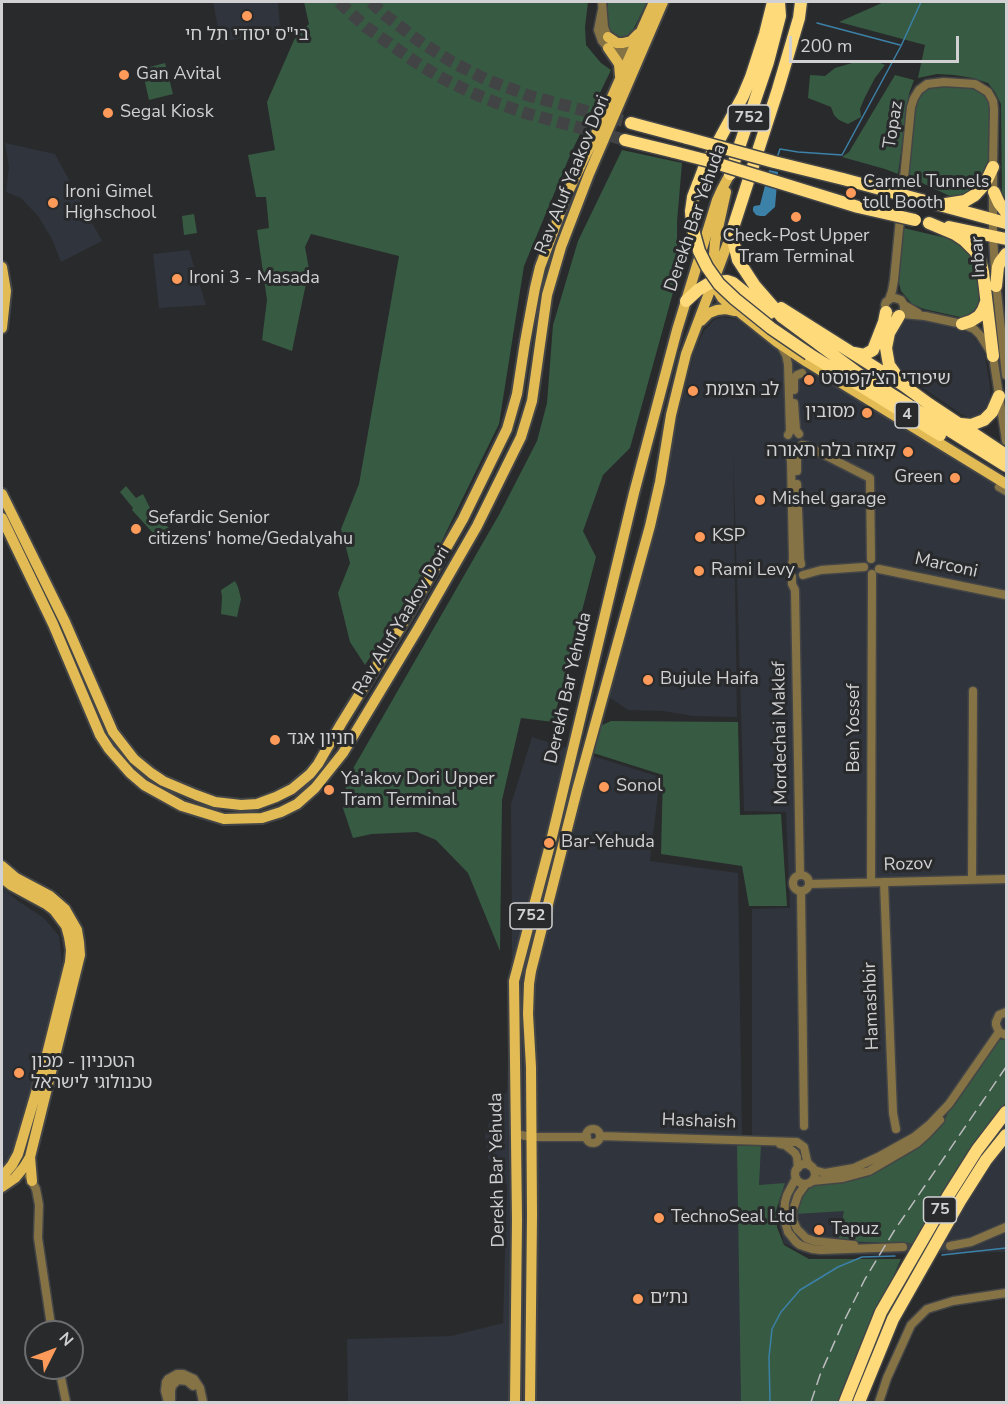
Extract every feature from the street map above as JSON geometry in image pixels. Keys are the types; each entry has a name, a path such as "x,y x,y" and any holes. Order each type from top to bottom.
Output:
{"highway":[{"name":"4","path":"773,2 751,77 704,168 693,197 692,226 699,251 707,267 726,291 790,342 1006,476"},
{"name":"Derekh Bar Yehuda","path":"730,174 768,62 780,15 779,2"},
{"name":"4","path":"801,2 799,18 778,89 733,228 733,240 738,260 776,312 796,329 895,398 1006,466"},
{"path":"631,123 1000,221"},
{"path":"625,140 674,152 858,207 1006,239"},
{"path":"936,204 965,201 975,195 985,184 993,167"},
{"path":"994,192 1006,212"},
{"path":"929,223 956,234 964,240 975,251 982,265 993,356"},
{"path":"996,286 998,267 1006,254"},
{"path":"686,301 698,290 714,282 730,281 776,317 796,329"},
{"path":"755,286 779,307 903,385 1006,455"},
{"path":"962,324 981,314 986,298"},
{"path":"852,352 864,355 873,350 884,322 887,306"},
{"path":"902,309 889,333 885,348 889,365 903,385"},
{"path":"859,374 875,377 929,404"},
{"path":"958,423 971,425 984,420 992,412 999,396"},
{"name":"75","path":"845,1402 881,1312 948,1196 977,1150 1004,1114"},
{"name":"75","path":"859,1402 893,1319 960,1201 986,1160 1006,1135"}],"main road":[{"name":"Rav Aluf Yaakov Dori","path":"2,518 45,606 100,735 130,774 144,785 176,803 224,819 262,818 297,804 315,788 343,753 471,536 521,437 532,401 547,295 561,247 654,2"},
{"name":"Rav Aluf Yaakov Dori","path":"2,494 65,622 113,732 134,759 163,781 215,802 257,804 292,789 318,764 405,620 463,519 507,429 517,394 540,267 568,192 603,119 620,76 663,2"},
{"path":"620,76 619,64 608,43 626,43 633,40 642,30"},
{"path":"730,174 715,242 713,266 714,282 720,296 777,342 986,472 1004,488"},
{"name":"Derekh Bar Yehuda","path":"515,1402 517,1232 514,981 551,841 636,485 677,330 714,209 730,174"},
{"name":"Derekh Bar Yehuda","path":"530,1402 532,1215 531,1067 528,1014 531,971 576,790 645,546 658,492 671,415 686,354 733,228"},
{"path":"2,267 6,291 2,328"},
{"path":"695,328 713,311 726,309 739,313"},
{"path":"986,472 1006,476"},
{"path":"2,866 16,878 58,902 71,918 80,942 77,970 30,1157 30,1182 11,1176"},
{"path":"2,878 54,910 66,926 71,950 70,962 33,1104 11,1176"},
{"path":"11,1176 30,1157"}],"street":[{"path":"602,6 598,34 602,41 614,43 632,57"},
{"name":"Topaz","path":"887,306 894,280 911,107 916,94 923,87 932,83 965,82 975,84 988,92 993,101 994,116 993,167"},
{"name":"Inbar","path":"993,167 994,192 1000,221 993,236 996,286 1006,375"},
{"path":"894,280 902,309"},
{"path":"902,309 890,316 887,306 895,298 902,309 970,326 977,332 993,356 1006,441"},
{"path":"777,342 786,355 788,364 790,431 785,443 793,451 807,446 870,478 871,559"},
{"path":"800,447 802,439 796,430 793,383 796,376 802,373"},
{"path":"788,435 799,434"},
{"name":"Mordechai Maklef","path":"800,447 796,462 800,559 799,571 792,584 795,590 800,874"},
{"name":"Mordechai Maklef","path":"788,448 791,461 793,559 799,571"},
{"path":"864,567 871,559"},
{"path":"864,567 868,573 875,571 877,562 871,559"},
{"path":"799,571 864,567"},
{"name":"Marconi","path":"875,571 1006,595"},
{"name":"Ben Yossef","path":"871,882 875,571"},
{"path":"972,880 973,691"},
{"path":"800,874 807,877 809,884 806,890 801,891 793,885 794,879 800,874"},
{"name":"Rozov","path":"809,884 1006,879"},
{"name":"Hamashbir","path":"884,882 892,1113 896,1129"},
{"path":"801,891 804,1126"},
{"path":"903,1246 821,1250 806,1248 796,1242 786,1227 784,1210 787,1195 796,1178 795,1172 804,1164 825,1173 854,1168 914,1137 949,1104 1003,1033 996,1025 997,1018 1006,1012"},
{"path":"796,1178 800,1182 809,1182 853,1176 869,1171 927,1134 941,1120 949,1104"},
{"path":"516,1134 531,1137"},
{"name":"Hashaish","path":"531,1137 587,1137 593,1142 600,1136 797,1142 804,1147 807,1161 812,1168"},
{"path":"756,1141 785,1145 797,1157 798,1167"},
{"path":"812,1168 814,1176 798,1195 793,1210 794,1224 801,1234 810,1240 819,1242 875,1248"},
{"path":"11,1176 30,1182 38,1198 38,1239 50,1320"},
{"path":"980,1238 1006,1222"},
{"path":"950,1246 963,1245 1006,1227"},
{"path":"879,1402 887,1378 911,1325 927,1309 953,1301 1006,1293"},
{"path":"170,1402 171,1391 178,1377 190,1383 202,1402"},
{"path":"61,1380 66,1402"}],"shaded area":[{"name":"בי\"ס יסודי תל חי","path":"213,2 278,2 280,28 221,43"},
{"name":"Ironi Gimel Highschool","path":"5,143 55,154 102,241 61,262 52,239 38,216 21,198 6,192 9,167"},
{"name":"Ironi 3 - Masada","path":"189,250 206,305 159,308 153,254"},
{"path":"722,317 736,319 811,372 1006,490 1006,1252 830,1256 803,1253 784,1243 779,1224 785,1191 752,1192 752,909 790,908 786,812 744,811 733,449 737,717 693,716 663,711 628,710 609,697 694,353 704,331 714,320"},
{"path":"901,320 956,327 971,334 985,356 990,387 990,399 980,414 970,418 961,414 910,379 896,365 888,348"},
{"path":"532,737 660,777 650,861 738,873 746,1402 348,1402 347,1339 451,1336 503,1323 507,1185 499,1177 488,1158 485,1135 495,1105 507,1091 512,945 511,804"},
{"name":"הטכניון - מכון טכנולוגי לישראל","path":"2,887 44,918 59,936 62,960 60,984 14,1162 2,1172"}],"green space":[{"path":"304,2 588,2 585,27 586,45 601,63 611,70 571,153 524,266 499,424 433,559 365,665 350,642 338,593 350,563 341,529 359,484 399,256 311,234 305,247 309,269 292,351 262,340 267,300 257,230 269,228 266,197 256,197 248,155 275,150 267,102 294,40 309,24"},
{"path":"608,2 647,2 628,37 619,36 609,28"},
{"path":"884,2 1006,2 1006,199 1002,193 1001,104 988,83 954,75 937,74 918,78 925,45 839,22"},
{"path":"878,62 885,65 865,97 860,109 861,117 848,124 834,115 831,107 808,98 810,75 825,76 835,68 852,63"},
{"path":"165,63 173,94 149,100 142,69"},
{"path":"895,75 914,80 909,94 898,174 842,157 849,152"},
{"path":"938,85 971,86 985,94 990,102 990,167 979,184 960,196 952,197 907,176 915,104 921,93"},
{"path":"622,150 682,163 677,222 677,278 630,448 603,475 583,531 596,557 553,722 521,718 502,800 500,951 468,873 436,840 417,832 372,834 353,838 343,808 347,779 500,513 537,441 547,403 553,325 578,241"},
{"path":"194,214 197,233 184,235 182,216"},
{"path":"903,228 951,239 968,252 977,270 981,287 975,311 965,317 960,317 912,304 901,291 899,283"},
{"path":"126,486 136,498 143,494 153,514 169,528 166,534 153,533 132,510 133,508 120,492"},
{"path":"235,581 241,599 237,617 221,614 221,590"},
{"path":"611,721 738,722 740,815 781,814 787,906 749,906 742,866 661,854 663,775 590,752 598,727"},
{"path":"1006,1039 1006,1102 917,1244 838,1241 844,1211 796,1214 805,1191 813,1186 844,1182 860,1177 935,1131 998,1040"},
{"path":"761,1145 759,1185 785,1183 776,1211 777,1227 784,1245 809,1259 901,1259 838,1402 741,1402 737,1146"}],"water":[{"path":"769,170 778,172 775,207 765,216 760,216 756,215 753,208 760,205"}],"waterway":[{"path":"777,158 780,149 842,155 901,46 921,2"},
{"path":"817,23 900,45"},
{"path":"942,1255 1006,1248"},
{"path":"770,1402 769,1357 772,1329 781,1312 800,1290 838,1267 862,1257 895,1256"}],"tunnel":[{"path":"339,2 366,27 414,61 470,92 525,113 625,140"},
{"path":"371,2 419,41 485,79 530,96 631,123"},
{"path":"903,1247 950,1246"}],"railway":[{"path":"811,1402 820,1375 865,1279 894,1231 1006,1067"}],"place":[{"name":"בי\"ס יסודי תל חי","path":"247,16"},
{"name":"Gan Avital","path":"124,75"},
{"name":"Segal Kiosk","path":"108,113"},
{"name":"Carmel Tunnels toll Booth","path":"851,193"},
{"name":"Ironi Gimel Highschool","path":"53,203"},
{"name":"Check-Post Upper Tram Terminal","path":"796,217"},
{"name":"Ironi 3 - Masada","path":"177,279"},
{"name":"שיפודי הצ'קפוסט","path":"809,380"},
{"name":"לב הצומת","path":"693,391"},
{"name":"מסובין","path":"867,413"},
{"name":"קאזה בלה תאורה","path":"908,452"},
{"name":"Green","path":"955,478"},
{"name":"Mishel garage","path":"760,500"},
{"name":"Sefardic Senior citizens' home/Gedalyahu","path":"136,529"},
{"name":"KSP","path":"700,537"},
{"name":"Rami Levy","path":"699,571"},
{"name":"Bujule Haifa","path":"648,680"},
{"name":"חניון אגד","path":"275,740"},
{"name":"Sonol","path":"604,787"},
{"name":"Ya'akov Dori Upper Tram Terminal","path":"329,790"},
{"name":"Bar-Yehuda","path":"549,843"},
{"name":"הטכניון - מכון טכנולוגי לישראל","path":"19,1073"},
{"name":"TechnoSeal Ltd","path":"659,1218"},
{"name":"Tapuz","path":"819,1230"},
{"name":"נת״ם","path":"638,1299"}]}
